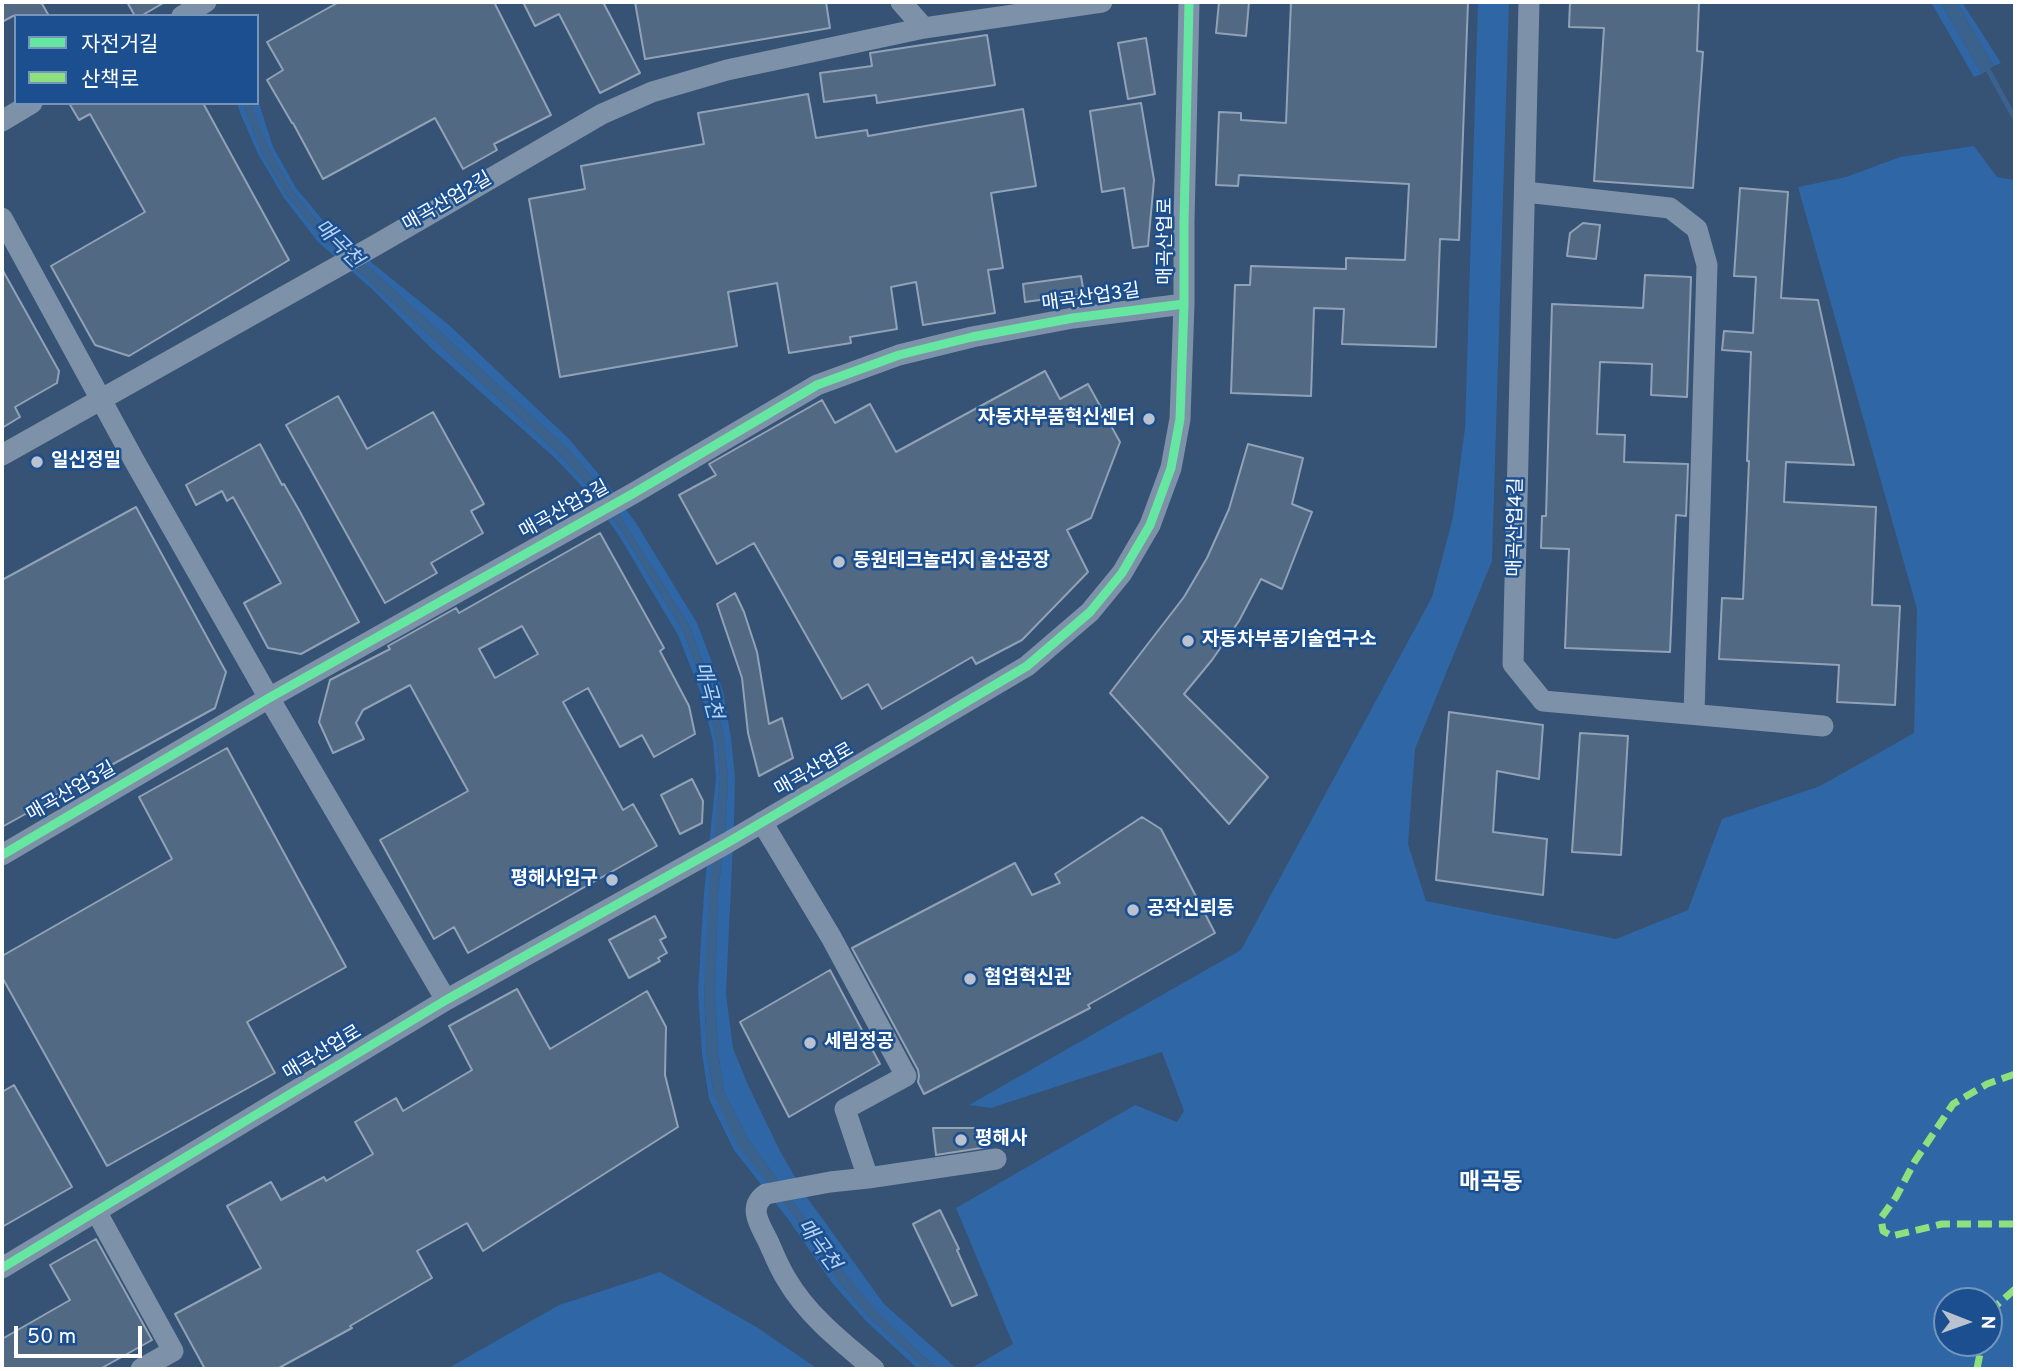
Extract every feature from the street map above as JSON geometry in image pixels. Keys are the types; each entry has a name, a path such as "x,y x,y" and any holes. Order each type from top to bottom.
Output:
{"street":[{"path":"185,14 206,2"},
{"path":"901,2 924,28"},
{"name":"매곡산업2길","path":"2,455 602,114 652,92 727,71 924,28 1102,2"},
{"name":"매곡산업로","path":"2,1268 446,1000 727,843 1027,666 1090,612 1122,573 1150,525 1171,468 1180,419 1185,304 1189,2"},
{"name":"매곡산업4길","path":"1530,2 1513,664 1543,701 1823,726"},
{"path":"2,121 29,105"},
{"path":"1525,192 1670,208 1697,229 1707,265 1693,714"},
{"path":"2,218 269,698 446,1000"},
{"name":"매곡산업3길","path":"2,855 269,698 634,493 817,385 873,364 940,344 1073,318 1185,304"},
{"path":"762,822 831,937 906,1076 845,1109 868,1178"},
{"path":"874,1369 820,1321 787,1280 756,1216 755,1206 766,1194 806,1186 996,1159"},
{"path":"96,1211 173,1351 141,1369"}],"shaded area":[{"path":"1478,2 1509,2 1492,561 1415,749 1408,844 1426,901 1616,939 1688,910 1722,819 1820,786 1914,733 1917,609 1798,187 1846,177 1900,157 1974,146 1997,177 2015,180 2015,1369 970,1369 1013,1344 956,1208 1135,1105 1177,1122 1184,1111 1162,1052 991,1108 969,1105 1241,950 1432,597 1453,517 1465,428"},
{"path":"1931,2 1940,2 1982,74 1974,77"},
{"path":"1956,2 1962,2 2001,63 1994,66"},
{"path":"259,103 273,147 296,188 330,229 449,325 569,439 636,523 697,623 723,691 735,778 726,994 733,1048 780,1151 806,1196 884,1304 957,1369 938,1369 875,1310 846,1275 748,1139 724,1092 718,1052 715,993 718,893 728,778 724,739 714,694 690,627 602,488 565,446 380,277 327,233 292,191 268,148 252,105"},
{"path":"238,105 244,105 261,151 287,195 322,238 559,454 594,493 622,531 683,631 707,695 717,741 720,778 704,991 707,1053 714,1096 838,1281 869,1317 927,1369 918,1369 866,1321 833,1284 788,1219 734,1150 709,1099 702,1054 698,991 704,893 716,778 713,742 702,696 678,635 618,534 590,495 555,458 432,349 372,289 318,242 284,198 258,154"},
{"path":"660,1272 758,1328 818,1369 447,1369 559,1305"}],"water":[{"path":"1940,2 1956,2 1994,66 1982,74"},
{"name":"매곡천","path":"244,105 253,105 268,148 292,191 327,233 380,277 565,446 602,488 690,627 714,694 724,739 728,778 718,893 715,993 718,1052 724,1092 748,1139 846,1275 876,1310 938,1369 927,1369 869,1317 838,1281 793,1215 738,1146 714,1096 707,1053 704,991 709,893 720,778 717,741 707,695 683,631 622,531 594,493 559,454 322,238 287,195 261,151"}],"building":[{"path":"2,2 41,2 48,14 14,14 2,22"},
{"path":"127,2 165,2 144,14 134,14"},
{"path":"339,2 494,2 551,115 494,144 497,150 463,169 435,118 323,179 267,80 283,70 267,42"},
{"path":"523,2 603,2 640,73 600,93 559,14 535,26"},
{"path":"635,2 826,2 830,28 645,59"},
{"path":"1219,2 1249,2 1246,36 1216,33"},
{"path":"1291,2 1468,2 1459,240 1440,239 1436,347 1342,344 1344,309 1314,308 1311,396 1231,393 1235,285 1250,285 1251,266 1346,269 1346,258 1405,260 1409,184 1239,175 1238,186 1216,185 1219,112 1241,113 1241,120 1286,123"},
{"path":"1570,2 1699,2 1697,51 1703,52 1693,188 1594,181 1604,28 1569,27"},
{"path":"987,35 995,85 877,103 876,95 824,102 820,73 872,66 870,53"},
{"path":"1146,38 1155,94 1128,99 1118,43"},
{"path":"808,94 816,138 867,130 868,136 1023,109 1036,186 991,193 1003,268 988,270 995,313 923,325 916,282 891,287 897,329 850,337 851,343 789,353 777,283 728,292 737,346 560,377 529,199 585,189 581,166 704,144 698,113"},
{"path":"1141,103 1154,180 1148,246 1133,248 1124,188 1102,192 1090,111"},
{"path":"70,105 204,105 289,260 129,356 95,345 51,266 145,212 90,114 79,120"},
{"path":"1740,188 1788,192 1781,298 1818,300 1854,465 1786,462 1784,502 1876,507 1872,605 1900,606 1895,705 1837,702 1839,665 1719,659 1722,598 1743,599 1751,352 1722,350 1724,331 1753,333 1756,277 1734,276"},
{"path":"1583,223 1600,225 1596,259 1567,256 1570,233"},
{"path":"2,269 59,371 57,383 15,407 20,417 2,428"},
{"path":"1645,275 1691,277 1687,397 1651,395 1652,364 1600,362 1597,434 1625,435 1624,462 1688,464 1686,516 1676,515 1670,652 1565,648 1569,549 1541,548 1542,516 1546,516 1552,304 1643,308"},
{"path":"1081,276 1084,294 1025,302 1023,284"},
{"path":"1045,371 1060,399 1088,384 1120,442 1091,518 1067,530 1088,572 1022,640 976,664 972,657 882,709 868,684 842,699 754,543 717,564 679,495 716,475 709,464 822,400 835,423 870,404 896,452"},
{"path":"338,396 367,449 433,412 484,504 471,511 483,533 431,563 437,573 385,603 286,425"},
{"path":"260,444 359,622 301,654 268,648 244,603 281,583 233,497 227,501 222,491 196,505 186,485"},
{"name":"자동차부품기술연구소","path":"1248,444 1303,458 1292,504 1312,512 1282,589 1261,579 1239,621 1184,694 1268,777 1229,824 1110,693 1184,597 1207,558 1229,509"},
{"path":"136,507 226,672 215,708 2,827 2,580"},
{"path":"600,533 664,648 660,651 689,706 695,734 654,757 642,735 620,747 588,688 563,702 623,810 633,804 657,846 468,953 454,927 434,939 380,840 468,791 410,685 363,710 356,723 364,739 333,753 319,722 330,680 390,649 388,646 456,608 459,613","holes":["522,626 538,654 495,678 479,649"]},
{"path":"735,593 757,652 769,724 782,718 793,758 759,776 748,733 742,678 717,604"},
{"path":"1449,712 1543,725 1539,779 1497,771 1493,832 1547,839 1543,895 1436,880"},
{"path":"1580,733 1628,736 1621,855 1572,852"},
{"path":"227,748 346,967 247,1022 275,1073 107,1166 2,977 2,956 172,859 139,797"},
{"path":"692,779 703,801 702,823 680,834 661,795"},
{"name":"협업혁신관","path":"1142,817 1161,829 1215,933 1088,1005 1090,1008 924,1094 918,1082 918,1070 852,948 1015,863 1032,895 1060,883 1055,874"},
{"path":"655,916 666,937 660,940 667,953 658,958 660,961 629,978 609,940"},
{"name":"세림정공","path":"830,970 880,1064 789,1117 740,1022"},
{"path":"517,989 550,1049 647,991 666,1027 665,1075 678,1127 483,1251 467,1223 417,1251 432,1278 350,1326 352,1328 277,1369 205,1369 175,1314 261,1268 227,1206 271,1182 281,1200 324,1177 326,1181 373,1154 355,1122 396,1098 403,1111 472,1070 449,1026"},
{"path":"14,1085 72,1187 2,1227 2,1092"},
{"name":"평해사","path":"933,1128 986,1128 988,1147 936,1155"},
{"path":"940,1210 977,1295 952,1306 913,1224"},
{"path":"96,1239 152,1340 100,1369 2,1369 2,1339 70,1300 50,1265"}],"waterway":[{"path":"1985,64 2015,119"}],"marked path":[{"path":"2015,1074 1987,1084 1953,1104 1881,1218 1883,1231 1892,1236 1942,1224 2015,1224"},
{"path":"2003,1300 2015,1289"},
{"path":"1977,1369 1979,1357"}],"cycle path":[{"path":"2,1268 446,1000 727,843 1027,666 1090,612 1122,573 1150,525 1171,468 1180,419 1189,2"},
{"path":"2,855 269,698 634,493 817,385 899,355 972,337 1073,318 1184,304"}],"place":[{"name":"자동차부품혁신센터","path":"1149,419"},
{"name":"일신정밀","path":"37,462"},
{"name":"동원테크놀러지 울산공장","path":"839,562"},
{"name":"자동차부품기술연구소","path":"1188,641"},
{"name":"평해사입구","path":"612,880"},
{"name":"공작신뢰동","path":"1133,910"},
{"name":"협업혁신관","path":"970,979"},
{"name":"세림정공","path":"810,1043"},
{"name":"평해사","path":"961,1140"}],"district":[{"name":"매곡동","path":"1491,1184"}]}
